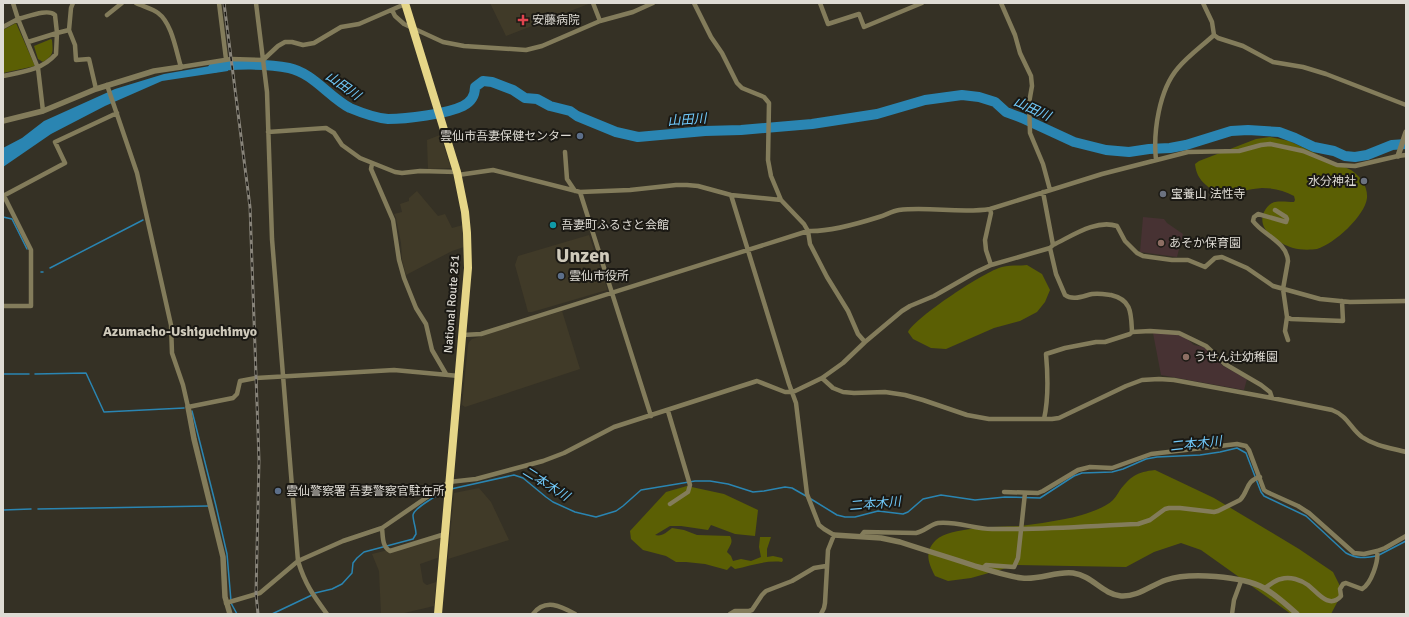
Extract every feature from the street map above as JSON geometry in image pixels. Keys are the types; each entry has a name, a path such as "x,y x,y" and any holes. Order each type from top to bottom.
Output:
{"highway":[{"name":"National Route 251","path":"406,3 457,173 465,212 467,233 468,268 463,335 438,614"}],"street":[{"path":"13,3 38,68 43,111"},
{"path":"73,3 70,8 69,30 75,45 76,60 88,59 96,89"},
{"path":"107,15 122,3"},
{"path":"136,3 157,12 163,17 172,34 181,67"},
{"path":"219,3 226,59"},
{"path":"256,3 267,92 272,239 298,560 303,578 327,614"},
{"path":"263,62 278,46 285,42 303,44 314,43 341,27 359,24 406,3"},
{"path":"593,3 600,21"},
{"path":"392,10 400,22 443,42 457,45 526,50 542,46 600,21 633,12 653,3"},
{"path":"694,3 737,83 742,88 768,100 770,106 769,165 771,176 781,200 804,224 808,231 810,244 827,277 848,311 858,334 865,342"},
{"path":"820,3 828,24 858,14 864,27 922,3"},
{"path":"1002,3 1015,34 1020,53 1031,76 1032,86 1028,110 1030,133 1044,164 1050,190"},
{"path":"1203,3 1212,22 1214,35 1218,38 1242,46 1273,62 1303,67 1326,74 1406,105"},
{"path":"3,27 18,19 48,11 55,15 57,32 56,54 50,61 38,68 3,76"},
{"path":"28,42 57,32 69,30"},
{"path":"1156,157 1156,143 1161,103 1167,88 1176,70 1186,59 1214,35"},
{"path":"3,122 43,111 96,89 108,87 154,71 226,59 263,62"},
{"path":"108,87 137,172 171,325 172,353 183,385 194,439 223,557 225,597 230,614"},
{"path":"3,306 31,306 31,250 3,196 65,163 55,142 116,112"},
{"path":"268,132 326,128 334,133 350,152 372,164 402,173 420,171 457,173 493,170 578,191 630,190 676,184 698,186 731,195 781,200"},
{"path":"1398,153 1405,134"},
{"path":"463,335 481,334 808,231 826,231 878,217 897,210 910,209 975,212 990,209 1156,157 1188,152 1233,152 1270,144 1303,151 1337,165 1347,167 1398,153 1406,155"},
{"path":"565,152 567,179 578,191 651,416"},
{"path":"372,164 371,169 393,220 399,260 404,278 416,308 426,324 432,350 446,374"},
{"path":"1042,192 1056,274 1065,295 1073,298 1102,293 1118,297 1127,304 1130,310 1132,332"},
{"path":"731,195 789,384 793,392 796,403 807,494 820,525 824,530 834,535 881,538 900,542 1015,577 1036,579 1062,573 1082,575 1094,581 1104,590 1112,594 1122,596 1132,595 1159,582 1176,578 1188,576 1224,577 1254,583 1265,588 1297,614"},
{"path":"990,209 991,213 985,246 991,265"},
{"path":"1275,210 1286,216 1286,222 1258,214 1253,220 1287,253 1288,261 1283,290 1287,317 1285,331 1288,340"},
{"path":"226,603 260,593 298,560 343,541 382,528 449,483 476,479 543,461 564,453 614,427 668,411 757,381 785,392 793,392 822,378 843,363 865,342 910,306 934,296 991,265 1052,247 1091,227 1107,225 1117,226 1125,241 1132,249 1143,256 1172,260 1188,260 1206,267 1215,258 1222,257 1247,268 1273,286 1320,299 1342,301 1406,302"},
{"path":"1287,317 1291,319 1343,322 1342,301"},
{"path":"1044,419 1048,382 1046,354 1064,348 1096,342 1105,342 1132,332 1179,332 1206,346 1225,364 1261,385 1270,392 1272,398"},
{"path":"188,407 233,398 237,394 239,384 242,380 284,376 394,370 459,376"},
{"path":"822,378 833,388 843,392 884,392 905,395 967,416 1044,419 1059,418 1126,386 1142,380 1174,380 1272,398 1339,413 1360,436 1368,441 1406,452"},
{"path":"668,411 690,488 688,492 670,504"},
{"path":"1004,492 1025,496 1043,492 1073,472 1084,468 1112,468 1144,456 1161,452 1237,444 1246,446 1249,450 1264,490 1298,506 1309,513 1354,553 1377,554"},
{"path":"861,536 864,532 922,532 936,523 960,524 983,529 1022,530 1138,524 1150,520 1165,509 1169,508 1214,512 1218,511 1240,500 1253,479 1259,477"},
{"path":"983,568 986,565 1015,567 1018,558 1022,530 1025,496"},
{"path":"382,528 386,548 390,551 445,534"},
{"path":"821,614 825,603 828,550 834,535"},
{"path":"1265,588 1281,579 1290,578 1304,582 1322,598 1329,601 1334,601 1341,596 1341,586 1343,584 1346,583 1362,589 1364,588 1370,578 1377,554 1406,536"},
{"path":"730,614 735,611 752,610 766,591 792,581 814,568 826,566"},
{"path":"1232,614 1234,600 1241,581"},
{"path":"533,614 542,606 553,604 575,614"}],"shaded area":[{"name":"安藤病院","path":"490,3 591,3 506,36"},
{"path":"16,23 35,66 3,73 3,30"},
{"path":"51,39 52,53 43,62 38,59 34,46"},
{"path":"440,135 451,168 428,169 427,140"},
{"path":"1270,137 1289,141 1351,170 1365,185 1367,198 1361,213 1348,228 1324,246 1311,250 1293,248 1275,239 1263,225 1262,219 1264,212 1271,203 1294,202 1294,196 1282,191 1266,188 1225,193 1218,192 1206,185 1198,176 1195,164 1199,161 1256,139"},
{"path":"417,191 438,216 445,214 452,228 463,225 464,247 452,251 406,275 402,260 401,243 394,214 402,212 400,204 409,201 409,198"},
{"name":"あそか保育園","path":"1143,217 1164,219 1167,223 1183,234 1177,257 1140,252"},
{"name":"雲仙市役所","path":"589,235 607,290 528,312 515,265 518,256"},
{"path":"1027,265 1042,274 1050,290 1045,302 1037,312 1020,321 994,328 946,349 931,348 913,339 908,332 924,316 952,295 993,270 1008,266"},
{"path":"562,311 580,369 465,407 462,405 468,345 472,339"},
{"name":"うせん辻幼稚園","path":"1153,333 1175,334 1186,338 1194,345 1204,347 1223,366 1247,379 1244,390 1161,375"},
{"path":"1155,470 1214,498 1299,549 1333,572 1341,588 1340,597 1331,614 1291,614 1201,550 1181,543 1154,552 1126,567 1017,565 971,578 948,581 935,576 928,557 932,544 943,536 952,532 964,530 989,527 1020,526 1070,518 1084,514 1109,503 1128,481 1135,476 1143,472"},
{"path":"687,486 724,494 758,510 755,536 735,534 711,525 708,530 670,526 655,535 662,535 672,528 684,530 697,535 730,536 731,543 727,552 733,561 741,559 751,561 761,557 759,547 760,537 771,537 767,549 767,557 773,556 782,558 782,562 764,563 735,569 731,566 727,570 705,564 676,562 666,556 643,550 631,539 630,531 666,492"},
{"path":"479,488 491,502 509,540 448,559 454,493"},
{"path":"441,537 440,557 420,564 423,582 427,585 436,582 434,606 400,614 381,614 379,571 372,554"}],"water":[{"path":"227,63 228,71 162,81 105,106 51,134 3,167 3,148 22,138 44,121 115,89 164,74"}],"waterway":[{"name":"山田川","path":"213,68 230,65 289,68 306,75 350,108 373,116 388,119 426,116 456,109 463,106 470,100 474,93 475,87 483,81 492,82 513,90 525,98 537,99 550,106 570,111 577,116 616,132 638,137 812,124 877,114 925,100 962,95 979,97 995,102 1006,112 1074,142 1106,150 1129,152 1170,148 1186,145 1231,131 1248,130 1279,132 1314,147 1334,151 1345,156 1355,157 1367,155 1392,145 1406,144"},
{"path":"3,217 12,219 27,249"},
{"path":"50,268 143,220"},
{"path":"35,374 86,373 104,412 184,408"},
{"path":"3,374 29,374"},
{"path":"192,411 227,554 231,601"},
{"name":"二本木川","path":"811,499 837,515 855,517 878,511 903,514 908,512 923,499 941,495 975,500 1005,497 1040,498 1074,476 1082,473 1112,472 1146,459 1157,457 1200,455 1237,448 1246,453 1261,492 1264,496 1306,516 1346,553 1361,558 1376,556"},
{"name":"二本木川","path":"451,489 514,475 523,478 553,502 575,512 596,517 616,511 641,490 695,481 710,481 728,484 753,492 785,487 792,488 806,496"},
{"name":"二本木川","path":"315,593 332,589 342,584 352,573 353,563 364,552 413,539 416,534 413,517 414,512 427,502 446,491"},
{"path":"38,509 208,506"},
{"path":"3,510 31,509"},
{"name":"二本木川","path":"1379,555 1406,541"},
{"name":"二本木川","path":"272,614 312,595"},
{"path":"231,603 237,614"}],"railway":[{"path":"224,3 250,207 259,460 256,594 258,614"}],"place":[{"name":"安藤病院","path":"523,20"},
{"name":"雲仙市吾妻保健センター","path":"580,136"},
{"name":"水分神社","path":"1364,181"},
{"name":"宝養山 法性寺","path":"1163,194"},
{"name":"吾妻町ふるさと会館","path":"553,225"},
{"name":"あそか保育園","path":"1161,243"},
{"name":"雲仙市役所","path":"561,276"},
{"name":"うせん辻幼稚園","path":"1186,357"},
{"name":"雲仙警察署 吾妻警察官駐在所","path":"278,491"}],"district":[{"name":"Unzen","path":"583,255"},
{"name":"Azumacho-Ushiguchimyo","path":"180,331"}]}
